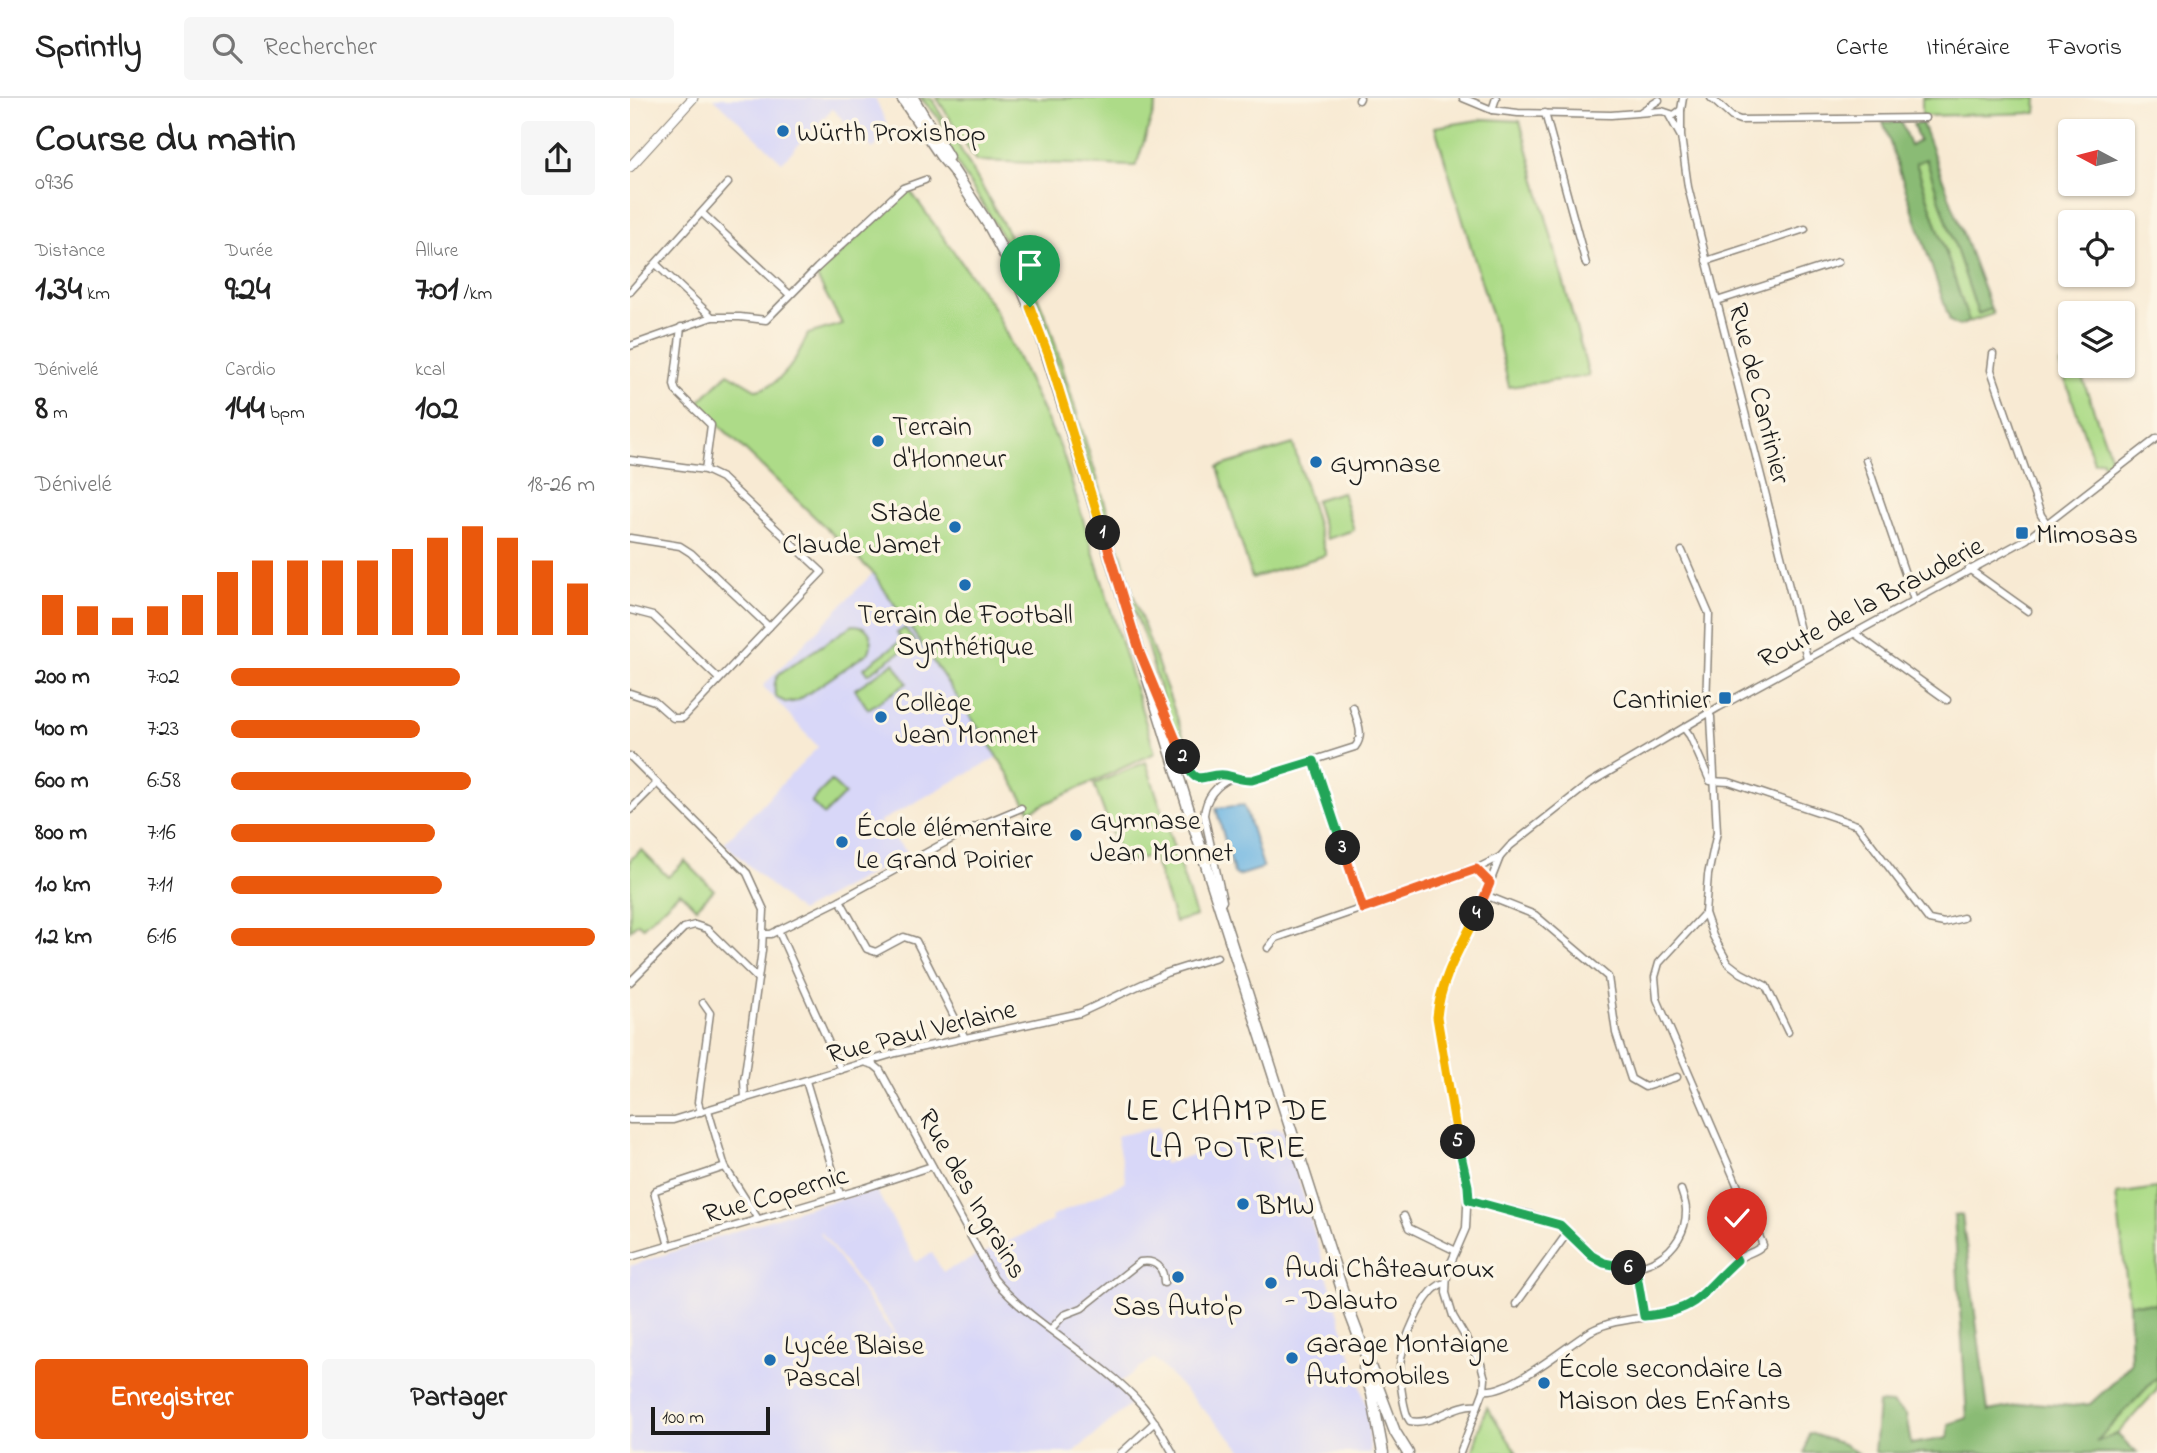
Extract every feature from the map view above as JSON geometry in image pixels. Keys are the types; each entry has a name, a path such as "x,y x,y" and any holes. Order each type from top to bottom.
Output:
{"main road":[{"path":"630,167 693,98"},
{"path":"902,98 953,170 1007,258 1038,326 1348,1308 1395,1432 1408,1453"},
{"path":"913,98 947,152 953,170"},
{"path":"1348,1308 1356,1346 1372,1394 1383,1453"}],"street":[{"path":"1463,98 1492,110 1545,113 1611,115 1681,110"},
{"path":"1492,110 1496,98"},
{"path":"1683,99 1693,98"},
{"path":"1711,98 1732,117 1740,120 1925,118"},
{"path":"1640,112 1659,99"},
{"name":"Rue de Cantinier","path":"1659,99 1681,136"},
{"name":"Rue de Cantinier","path":"1683,99 1681,136 1688,187 1807,658"},
{"path":"1545,113 1586,264"},
{"path":"630,346 712,317 766,320 903,188 925,180"},
{"path":"630,292 728,183"},
{"path":"702,213 790,295"},
{"path":"1706,261 1805,229"},
{"path":"1717,301 1838,262"},
{"path":"656,264 712,317"},
{"path":"681,327 675,388 711,425 705,470"},
{"path":"1993,354 1992,370 2041,515 2047,524"},
{"name":"Route de la Brauderie","path":"1500,857 1510,846 1590,783 1807,658 1969,569 2003,554 2047,524 2157,438"},
{"path":"630,460 705,470 722,478 822,572 680,719 673,718 654,701 630,693"},
{"path":"1866,460 1914,600"},
{"path":"630,538 680,546 691,553 769,627"},
{"path":"1682,551 1709,614 1706,707 1712,742 1717,832 1706,887 1705,914 1713,936 1728,962 1741,973 1766,986 1788,1032"},
{"path":"1969,569 2028,611"},
{"path":"630,610 653,616 719,680"},
{"path":"1854,633 1947,700"},
{"path":"1140,653 1189,771 1201,778 1224,775 1252,780 1350,750 1358,744 1361,734 1353,707"},
{"path":"1684,728 1708,779 1729,782 1857,825 1929,920 1944,923 1963,918"},
{"path":"1695,748 1709,748 1712,742"},
{"path":"630,756 747,873 764,910 764,934 744,1081 745,1099"},
{"path":"1314,761 1363,909"},
{"path":"1227,930 1204,815 1205,805 1213,791 1232,778"},
{"path":"630,810 657,783"},
{"path":"764,934 771,934 840,900 967,831 1021,808"},
{"path":"1268,948 1276,938 1476,869 1500,857"},
{"path":"1454,1453 1460,1450 1484,1390 1485,1379 1481,1364 1452,1315 1448,1301 1446,1283 1449,1266 1465,1228 1469,1200 1437,1017 1446,979 1486,895 1500,857"},
{"path":"1476,869 1490,883"},
{"path":"1486,895 1535,915 1608,977 1616,1034 1631,1079 1645,1087 1677,1077"},
{"path":"840,900 871,952 904,937 916,941 965,1038"},
{"path":"1484,1390 1491,1391 1520,1378 1606,1324 1682,1309 1693,1303 1742,1256 1760,1249 1763,1245 1657,999 1655,977 1659,963 1705,914"},
{"path":"630,982 684,928 695,925 707,929 758,979"},
{"path":"778,930 841,1070"},
{"name":"Rue Paul Verlaine","path":"630,1120 673,1120 896,1053 1090,1010 1166,973 1217,957"},
{"path":"703,1003 710,1013 698,1102 725,1167 758,1219"},
{"name":"Rue des Ingrains","path":"867,1063 880,1070 994,1279 1012,1298 1141,1404 1173,1453"},
{"path":"806,1081 841,1194"},
{"name":"Rue Copernic","path":"630,1257 932,1166"},
{"path":"669,1246 654,1192 725,1167"},
{"path":"1469,1200 1560,1225 1592,1256 1604,1263 1636,1269 1659,1258 1678,1240 1686,1209 1681,1190"},
{"path":"1404,1216 1409,1228 1457,1251"},
{"path":"1516,1304 1568,1232"},
{"path":"1051,1329 1064,1315 1082,1308 1140,1262 1158,1264 1163,1270 1164,1283"},
{"path":"1636,1269 1644,1316"},
{"path":"1446,1283 1438,1284 1432,1290 1407,1337 1399,1370 1406,1414 1410,1421 1424,1422 1457,1408 1478,1405"},
{"path":"1121,1453 1155,1422"}],"shaded area":[{"path":"714,98 875,98 890,131 873,149 832,109 782,162"},
{"name":"Collège Jean Monnet","path":"873,573 998,757 879,822 908,853 800,912 724,843 818,747 763,686"},
{"path":"1158,1127 1164,1164 1276,1128 1284,1131 1368,1412 1370,1453 1245,1453 1154,1358 1116,1385 1132,1403 1073,1453 630,1453 630,1266 802,1209 876,1190 916,1262 932,1253 943,1272 1052,1221 1051,1217 1126,1182 1116,1136","holes":["821,1232 885,1317 902,1346"]}],"green space":[{"path":"920,98 932,99 1014,243 1049,324 1136,603 1196,771 1188,762 1172,728 1043,324 1018,265 950,151 941,122"},
{"path":"937,98 1158,98 1136,166 976,161"},
{"path":"1922,98 2037,98 2036,113 1922,116"},
{"path":"1484,119 1520,121 1589,376 1509,387 1496,331 1435,127"},
{"path":"1883,122 1901,122 1910,146 1919,141 1913,124 1922,123 1991,309 1978,314 1926,159 1916,163 1969,322 1959,326 1950,321"},
{"path":"1926,158 1978,314 1991,309 1993,314 1969,322 1916,163"},
{"name":"Stade Claude Jamet","path":"909,189 994,308 1062,451 1155,753 1030,811 998,757 873,573 697,404 728,373 757,390 766,387 788,369 808,334 842,324 816,276"},
{"path":"2065,378 2082,378 2112,461 2105,467 2102,460 2094,462"},
{"path":"1293,444 1326,555 1252,578 1218,467"},
{"path":"1342,492 1354,530 1327,539 1315,500"},
{"path":"853,625 863,627 869,633 869,652 797,701 787,703 777,698 774,685 780,673"},
{"path":"905,628 915,642 868,674 864,668 902,640 897,633"},
{"path":"894,663 907,683 868,709 855,689"},
{"path":"1146,762 1196,916 1175,922 1153,855 1123,864 1094,784"},
{"path":"831,781 845,794 824,815 811,802"},
{"path":"641,850 668,877 685,861 714,890 696,908 680,892 643,927 638,923 630,930 630,860"},
{"path":"2157,1188 2157,1304 2129,1303 2116,1194"},
{"path":"1962,1215 1988,1411 2033,1403 2073,1406 2090,1404 2131,1363 2129,1303 2157,1304 2157,1377 2096,1442 2117,1434 2137,1453 1874,1453 1878,1403 1892,1404 1906,1415 1911,1444 1948,1438 1949,1424 1967,1418 1954,1216"},
{"path":"2157,1377 2157,1390 2117,1434 2094,1443"},
{"path":"1487,1407 1517,1453 1472,1453"},
{"path":"1809,1433 1843,1444 1858,1453 1805,1453"}],"water":[{"path":"1244,805 1263,866 1238,876 1234,873 1216,808"}],"place":[{"name":"Würth Proxishop","path":"783,131"},
{"name":"Terrain d'Honneur","path":"878,441"},
{"name":"Gymnase","path":"1316,462"},
{"name":"Stade Claude Jamet","path":"955,527"},
{"name":"Mimosas","path":"2022,533"},
{"name":"Terrain de Football Synthétique","path":"965,585"},
{"name":"Cantinier","path":"1725,698"},
{"name":"Collège Jean Monnet","path":"881,717"},
{"name":"Gymnase Jean Monnet","path":"1076,835"},
{"name":"École élémentaire Le Grand Poirier","path":"842,842"},
{"name":"BMW","path":"1243,1204"},
{"name":"Sas Auto'p","path":"1178,1277"},
{"name":"Audi Châteauroux - Dalauto","path":"1271,1283"},
{"name":"Garage Montaigne Automobiles","path":"1292,1358"},
{"name":"Lycée Blaise Pascal","path":"770,1360"},
{"name":"École secondaire La Maison des Enfants","path":"1544,1383"}],"district":[{"name":"LE CHAMP DE LA POTRIE","path":"1228,1128"}],"route":[{"path":"1030,307 1048,354 1140,653 1189,771 1201,778 1224,775 1252,780 1314,761 1363,909 1476,869 1490,883 1446,979 1437,1017 1469,1200 1560,1225 1592,1256 1604,1263 1636,1269 1644,1316 1676,1311 1693,1303 1737,1260"}]}
